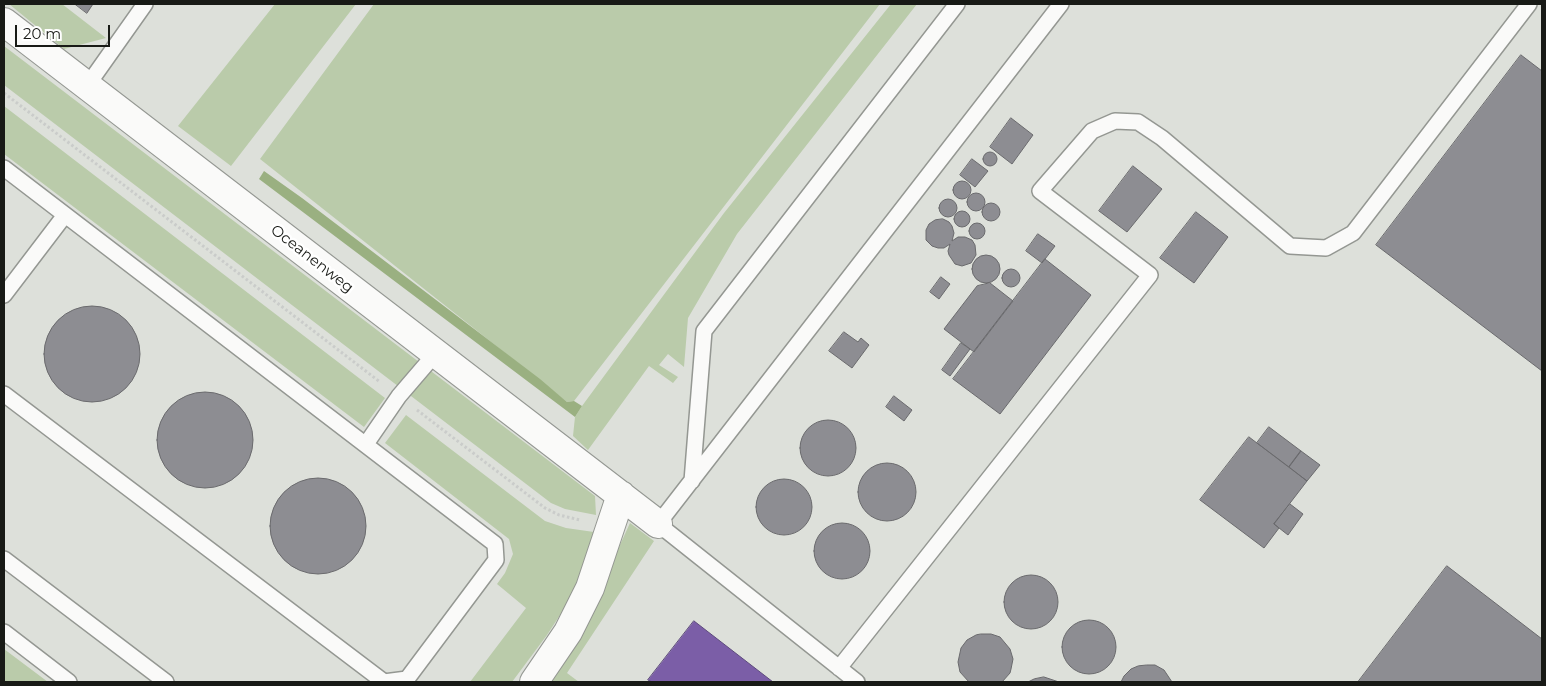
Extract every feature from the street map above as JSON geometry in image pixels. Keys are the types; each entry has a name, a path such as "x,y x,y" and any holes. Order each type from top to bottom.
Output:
{"street":[{"name":"Oceanenweg","path":"4,22 658,524"},
{"path":"534,682 568,632 590,588 622,495"}],"lane":[{"path":"86,86 145,4"},
{"path":"692,481 704,331 957,4"},
{"path":"857,682 658,524 1061,4"},
{"path":"839,668 1150,275 1040,191 1092,131 1115,121 1138,122 1162,138 1290,246 1326,248 1354,233 1529,4"},
{"path":"4,168 495,544 496,560 407,679 384,682 4,394"},
{"path":"4,295 65,215"},
{"path":"366,444 399,396 435,354"},
{"path":"4,559 166,682"},
{"path":"4,632 69,682"}],"path":[{"path":"4,93 545,508 559,515 610,527"}],"shaded area":[{"path":"9,4 62,4 106,38 64,49"},
{"path":"275,4 356,4 231,166 178,126"},
{"path":"374,4 880,4 574,401 567,402 260,159"},
{"path":"891,4 917,4 737,234 688,318 684,367 668,354 659,365 678,377 673,383 649,366 588,450 573,436 575,417 582,406 724,213"},
{"path":"4,46 595,496 596,515 565,509 551,503 4,85"},
{"path":"4,106 385,398 364,427 4,154"},
{"path":"264,171 540,379 567,402 574,401 582,406 575,417 259,179"},
{"path":"406,415 545,521 566,528 594,532 575,592 547,635 512,682 470,682 526,608 497,584 505,573 513,554 509,539 385,443"},
{"path":"630,523 654,541 567,673 579,682 543,682 603,582"},
{"path":"4,649 48,682 4,682"}],"building: Offices":[{"path":"694,621 773,682 652,682 648,680"}],"building: Industry":[{"path":"75,4 93,4 87,13"},
{"path":"1521,55 1542,71 1542,371 1376,245"},
{"path":"1011,118 1033,135 1012,164 990,147"},
{"path":"990,152 995,154 997,159 995,164 990,166 985,164 983,159 985,154"},
{"path":"972,159 988,171 975,187 960,175"},
{"path":"1133,166 1162,189 1127,232 1099,211"},
{"path":"962,181 968,184 971,190 968,196 962,199 956,196 953,190 956,184"},
{"path":"976,193 982,196 985,202 982,208 976,211 970,208 967,202 970,196"},
{"path":"948,199 954,202 957,208 954,214 948,217 942,214 939,208 942,202"},
{"path":"991,203 997,206 1000,212 997,218 991,221 985,218 982,212 985,206"},
{"path":"962,211 968,213 970,219 968,225 962,227 956,225 954,219 956,213"},
{"path":"1196,212 1228,237 1194,283 1160,258"},
{"path":"943,219 952,226 954,233 952,241 958,237 972,240 975,245 976,255 971,263 962,266 955,264 948,251 950,244 944,248 938,248 932,246 926,240 926,230 929,224 935,220"},
{"path":"977,223 983,225 985,231 983,237 977,239 971,237 969,231 971,225"},
{"path":"1038,234 1055,246 1042,263 1026,251"},
{"path":"986,255 996,259 1000,269 996,279 986,283 976,279 972,269 976,259"},
{"path":"1045,259 1091,295 1000,414 953,379"},
{"path":"1011,269 1017,272 1020,278 1017,284 1011,287 1005,284 1002,278 1005,272"},
{"path":"941,277 950,284 939,299 930,292"},
{"path":"990,283 1013,301 974,352 944,329 977,286"},
{"path":"92,306 110,310 126,320 136,336 140,354 136,372 126,388 110,398 92,402 74,398 58,388 48,372 44,354 48,336 58,320 74,310"},
{"path":"844,332 858,342 861,338 869,345 852,368 829,351"},
{"path":"961,343 970,349 950,376 942,370"},
{"path":"205,392 223,396 239,406 249,422 253,440 249,458 239,474 223,484 205,488 187,484 171,474 161,458 157,440 161,422 171,406 187,396"},
{"path":"894,396 912,410 904,421 886,407"},
{"path":"822,420 834,420 844,424 852,432 856,448 852,464 844,472 834,476 822,476 812,472 804,464 800,454 800,442 804,432 812,424"},
{"path":"1269,427 1301,451 1289,467 1257,443"},
{"path":"1249,437 1307,481 1274,524 1279,528 1264,548 1200,500"},
{"path":"1301,451 1320,465 1307,481 1289,467"},
{"path":"887,463 903,468 911,476 916,492 911,508 903,516 887,521 871,516 863,508 858,492 863,476 871,468"},
{"path":"318,478 336,482 352,492 362,508 366,526 362,544 352,560 336,570 318,574 300,570 284,560 274,544 270,526 274,508 284,492 300,482"},
{"path":"778,479 790,479 800,483 808,491 812,507 808,523 800,531 790,535 778,535 768,531 760,523 756,513 756,501 760,491 768,483"},
{"path":"1290,504 1303,514 1288,535 1274,524"},
{"path":"836,523 848,523 858,527 866,535 870,551 866,567 858,575 848,579 836,579 826,575 818,567 814,557 814,545 818,535 826,527"},
{"path":"1447,566 1542,639 1542,682 1358,682"},
{"path":"1026,575 1036,575 1046,579 1054,587 1058,602 1054,617 1046,625 1036,629 1026,629 1016,625 1008,617 1004,607 1004,597 1008,587 1016,579"},
{"path":"1084,620 1094,620 1104,624 1112,632 1116,647 1112,662 1104,670 1094,674 1084,674 1074,670 1066,662 1062,652 1062,642 1066,632 1074,624"},
{"path":"981,634 991,634 1000,637 1010,649 1013,659 1011,669 1002,682 969,682 960,672 958,662 961,648 967,640"},
{"path":"1155,665 1164,670 1172,682 1121,682 1131,669"},
{"path":"1044,677 1059,682 1028,682 1034,679"}]}
